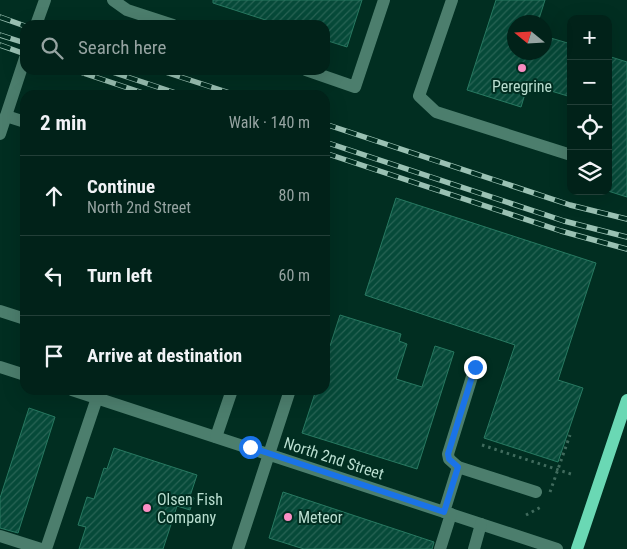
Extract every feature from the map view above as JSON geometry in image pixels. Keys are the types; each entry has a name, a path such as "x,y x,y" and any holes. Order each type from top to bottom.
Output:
{"main road":[{"path":"577,549 627,400"}],"street":[{"path":"38,20 45,0"},
{"path":"113,0 127,10 157,20"},
{"path":"320,75 355,87 384,0"},
{"path":"452,0 419,96 436,112 567,154"},
{"path":"0,134 20,73"},
{"path":"6,116 20,120"},
{"path":"0,311 20,318"},
{"path":"0,367 20,373"},
{"path":"475,367 448,454 449,459 458,467 536,492"},
{"name":"North 2nd Street","path":"89,395 557,549"},
{"path":"216,436 230,395"},
{"path":"238,549 288,395"},
{"path":"46,549 97,398"},
{"path":"440,549 458,467"},
{"path":"474,549 481,524"},
{"path":"0,536 40,549"}],"path":[{"path":"549,496 570,435"},
{"path":"482,445 571,474"},
{"path":"526,515 546,504"}],"building":[{"path":"213,0 362,0 347,47 330,42 330,20 266,20 213,3"},
{"name":"Peregrine","path":"496,0 545,0 540,15 507,15 507,60 552,60 552,38 567,43 567,96 528,84 521,107 467,90"},
{"path":"612,57 627,62 627,197 612,192"},
{"path":"396,198 596,263 558,380 583,388 558,462 484,438 515,345 365,295"},
{"path":"340,315 401,334 399,341 407,344 396,379 422,387 435,346 454,352 417,469 302,433 314,395 330,395 330,346"},
{"path":"29,408 55,417 18,533 0,528 0,498"},
{"path":"114,448 197,475 190,496 194,498 190,510 177,506 163,549 79,549 86,527 78,525 87,497 94,499 104,468 107,469"},
{"path":"283,492 434,542 432,549 304,549 269,538"}],"railway":[{"path":"0,17 20,24"},
{"path":"0,35 20,41"},
{"path":"0,45 20,52"},
{"path":"89,75 134,90"},
{"path":"121,75 167,90"},
{"path":"174,75 221,90"},
{"path":"330,126 570,205 627,219"},
{"path":"330,144 564,221 627,237"},
{"path":"330,155 561,231 627,249"}],"place":[{"name":"Peregrine","path":"522,68"},
{"name":"Olsen Fish Company","path":"147,508"},
{"name":"Meteor","path":"288,517"}],"route":[{"path":"250,447 444,512 458,467 449,459 448,454 475,367"}]}
